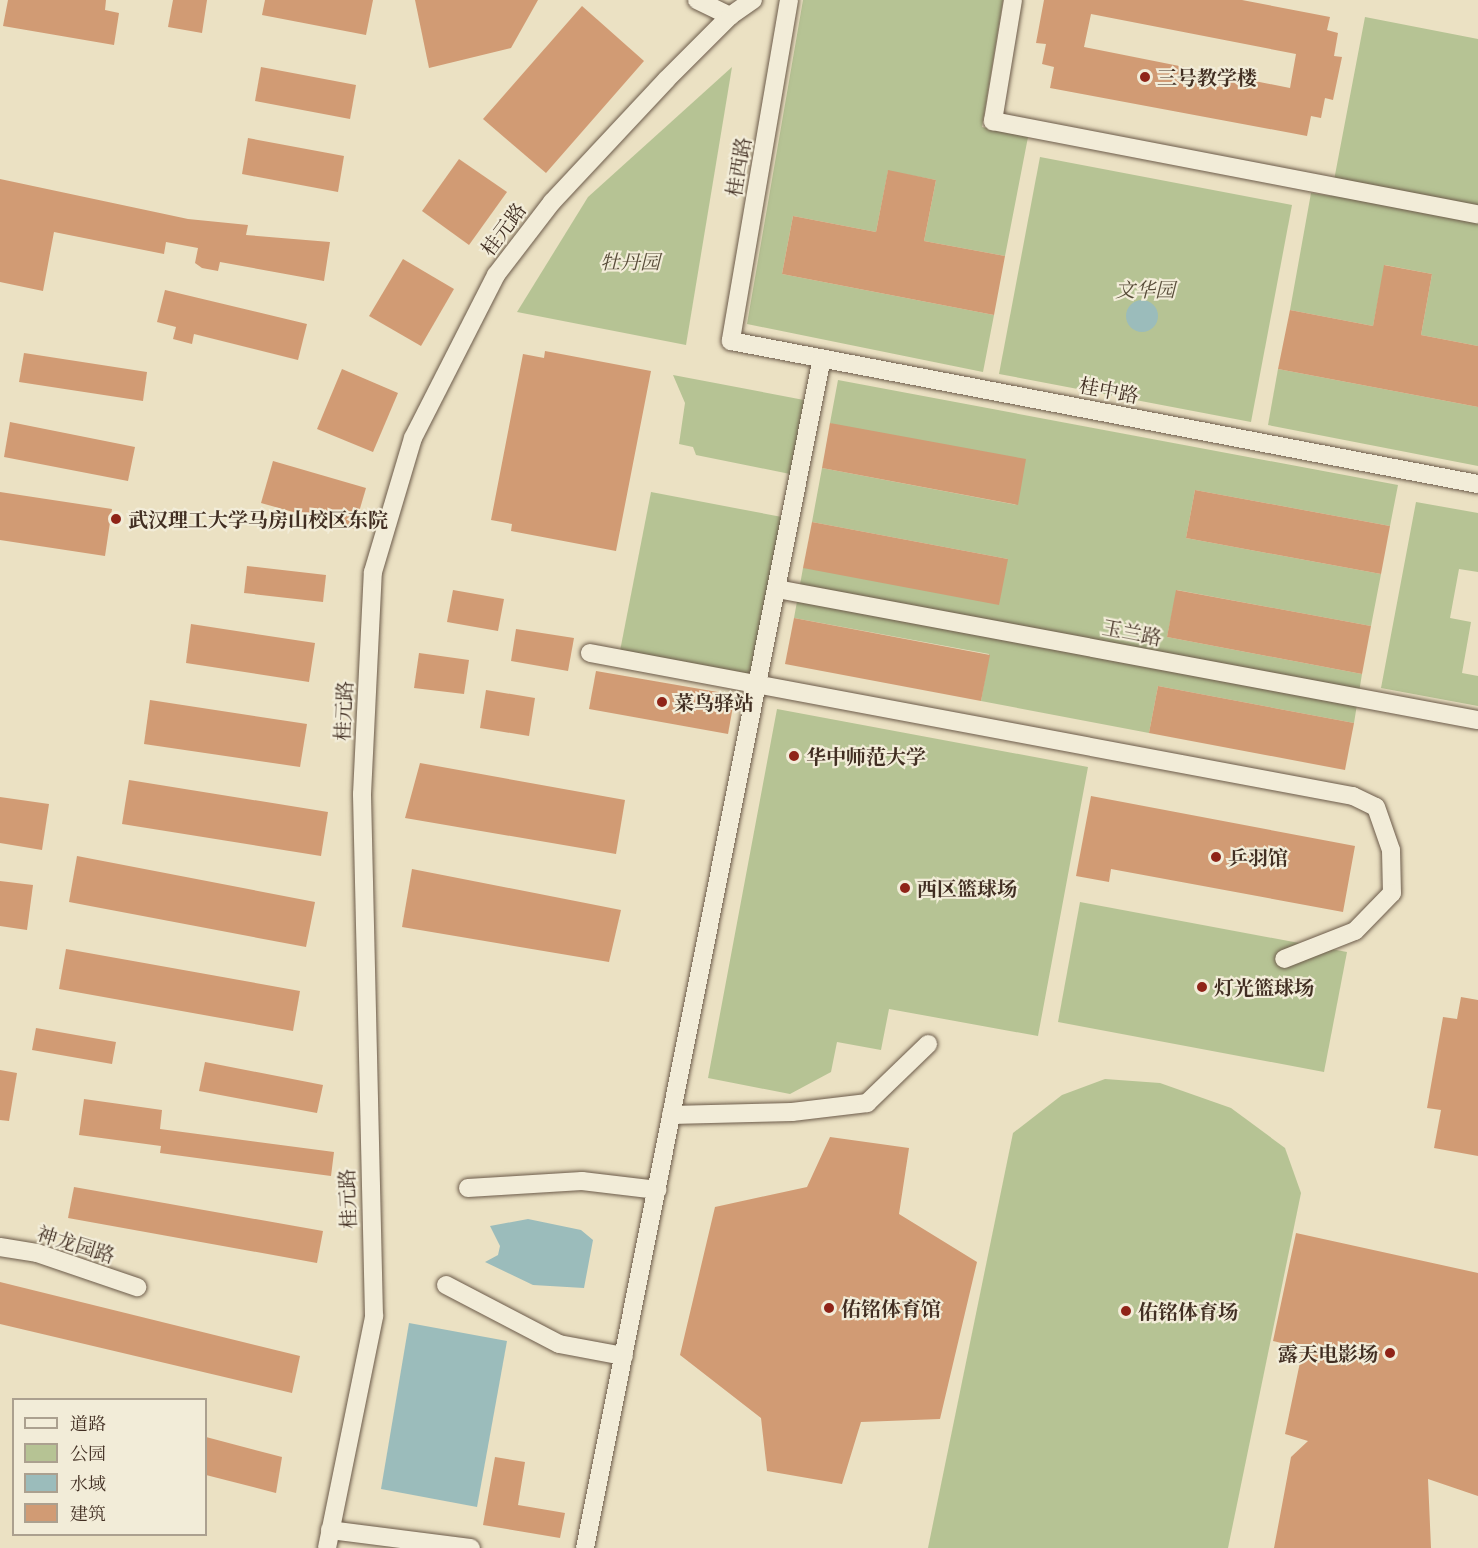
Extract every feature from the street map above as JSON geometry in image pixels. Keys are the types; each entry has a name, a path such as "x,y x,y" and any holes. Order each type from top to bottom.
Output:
{"street":[{"path":"697,0 730,16"},
{"name":"桂元路","path":"327,1548 374,1316 362,806 373,572 413,438 496,275 552,202 730,16 753,0"},
{"name":"桂西路","path":"731,340 789,0"},
{"path":"1013,0 993,121 1478,214"},
{"name":"桂中路","path":"731,340 1478,484"},
{"path":"585,1548 822,358"},
{"name":"玉兰路","path":"777,589 1478,720"},
{"path":"591,653 1353,796 1376,807 1391,849 1392,893 1354,931 1284,959"},
{"path":"671,1115 792,1112 867,1103 928,1044"},
{"path":"468,1188 582,1181 657,1190"},
{"name":"神龙园路","path":"0,1247 37,1253 137,1287"},
{"path":"446,1285 559,1344 624,1356"},
{"path":"330,1530 471,1548"}],"green space":[{"path":"803,0 1003,0 982,127 1028,137 1005,256 924,241 936,180 888,171 876,232 793,216 782,274 994,315 983,372 747,324"},
{"path":"1365,17 1478,39 1478,346 1421,335 1432,274 1385,265 1373,326 1290,310 1311,193 1331,196"},
{"name":"牡丹园","path":"732,67 686,345 517,312 588,197"},
{"name":"文华园","path":"1040,157 1292,205 1251,422 999,374"},
{"path":"1278,369 1478,407 1478,466 1268,425"},
{"path":"673,375 804,400 790,474 696,455 693,447 679,444 685,403"},
{"path":"838,380 1398,485 1390,526 1195,490 1186,538 1381,574 1371,626 1177,590 1167,637 1362,674 1354,723 1158,686 1149,733 981,701 989,654 794,618 803,568 1008,559 812,522 822,468 1017,505 830,423"},
{"path":"651,492 782,517 752,677 620,651"},
{"path":"1416,502 1478,513 1478,572 1459,569 1450,618 1471,622 1462,673 1478,676 1478,706 1381,688"},
{"name":"西区篮球场","path":"777,709 1088,767 1038,1036 889,1009 881,1050 837,1042 831,1072 790,1094 708,1078"},
{"name":"灯光篮球场","path":"1080,902 1347,952 1324,1072 1058,1022"},
{"name":"佑铭体育场","path":"1105,1079 1160,1083 1231,1108 1285,1148 1301,1193 1228,1548 928,1548 1013,1133 1062,1095"}],"water":[{"path":"1142,300 1154,304 1158,316 1154,328 1142,332 1130,328 1126,316 1130,304"},
{"path":"528,1219 581,1230 593,1240 584,1288 533,1285 485,1262 498,1255 500,1246 490,1226"},
{"path":"409,1323 507,1341 477,1507 381,1489"}],"building":[{"path":"8,0 106,0 105,10 119,13 114,45 3,26"},
{"path":"173,0 207,0 202,33 168,27"},
{"path":"265,0 373,0 366,35 262,15"},
{"path":"415,0 538,0 511,48 429,68"},
{"name":"三号教学楼","path":"1044,0 1242,0 1330,17 1327,30 1338,33 1334,56 1342,57 1333,100 1325,98 1321,118 1311,116 1307,136 1050,88 1054,67 1042,64 1046,44 1036,43","holes":["1091,14 1296,54 1290,88 1084,47"]},
{"path":"582,6 644,61 546,173 483,119"},
{"path":"261,67 356,85 350,119 255,101"},
{"path":"248,138 344,156 338,192 242,174"},
{"path":"459,159 507,192 469,245 422,211"},
{"path":"888,170 936,180 924,241 1005,256 994,315 782,274 793,216 876,232"},
{"path":"0,179 188,219 248,225 246,235 330,242 324,281 220,262 218,271 202,268 195,263 198,248 166,242 164,254 54,232 43,291 0,282"},
{"path":"403,259 454,289 421,346 369,316"},
{"path":"1384,265 1432,274 1421,335 1478,346 1478,407 1278,369 1290,310 1373,326"},
{"path":"165,290 307,324 298,360 194,334 192,344 173,339 176,327 157,322"},
{"path":"545,351 651,371 616,551 511,531 512,524 491,520 523,354 544,358"},
{"path":"24,353 147,372 143,401 19,382"},
{"path":"342,369 398,393 373,452 317,429"},
{"path":"10,422 135,447 128,481 4,457"},
{"path":"830,423 1026,459 1018,505 822,468"},
{"path":"273,461 366,488 354,529 261,503"},
{"path":"1195,490 1390,526 1381,574 1186,538"},
{"path":"0,492 112,509 105,556 0,540"},
{"path":"812,522 1008,559 999,605 803,568"},
{"path":"247,566 326,575 323,602 244,593"},
{"path":"453,590 504,599 498,631 447,622"},
{"path":"1176,590 1371,626 1362,674 1167,637"},
{"path":"794,618 990,655 981,701 785,664"},
{"path":"191,624 315,643 309,682 186,663"},
{"path":"516,629 574,638 568,671 511,661"},
{"path":"419,653 469,660 464,694 414,688"},
{"name":"菜鸟驿站","path":"596,671 735,695 728,734 589,709"},
{"path":"1158,686 1354,723 1345,770 1149,733"},
{"path":"486,690 535,698 529,736 480,728"},
{"path":"150,700 307,724 300,767 144,744"},
{"path":"420,763 625,800 616,854 405,818"},
{"path":"129,780 328,812 321,856 122,824"},
{"name":"乒羽馆","path":"1091,796 1355,846 1343,912 1111,869 1109,882 1076,876"},
{"path":"0,797 49,804 42,850 0,843"},
{"path":"77,856 315,902 306,947 69,902"},
{"path":"412,869 621,910 609,962 402,927"},
{"path":"0,881 33,885 27,930 0,926"},
{"path":"66,949 300,991 293,1031 59,989"},
{"path":"1461,997 1478,1000 1478,1156 1434,1148 1441,1110 1427,1108 1443,1017 1457,1019"},
{"path":"36,1028 116,1042 112,1064 32,1050"},
{"path":"205,1062 323,1085 317,1113 199,1091"},
{"path":"0,1070 17,1073 9,1121 0,1120"},
{"path":"84,1099 162,1110 160,1129 334,1152 331,1176 160,1153 161,1146 79,1135"},
{"name":"佑铭体育馆","path":"830,1137 909,1148 899,1214 977,1262 940,1419 861,1422 842,1484 767,1471 761,1418 680,1355 715,1207 807,1187"},
{"path":"74,1187 323,1231 317,1263 68,1218"},
{"name":"露天电影场","path":"1296,1233 1478,1273 1478,1496 1428,1479 1431,1548 1274,1548 1291,1457 1308,1441 1285,1434 1303,1348 1273,1341"},
{"path":"0,1282 300,1356 292,1393 0,1324"},
{"path":"207,1437 282,1457 276,1493 207,1475"},
{"path":"495,1457 525,1462 518,1505 565,1513 560,1538 483,1525"}],"place":[{"name":"三号教学楼","path":"1145,77"},
{"name":"武汉理工大学马房山校区东院","path":"116,519"},
{"name":"菜鸟驿站","path":"662,702"},
{"name":"华中师范大学","path":"794,756"},
{"name":"乒羽馆","path":"1216,857"},
{"name":"西区篮球场","path":"905,888"},
{"name":"灯光篮球场","path":"1202,987"},
{"name":"佑铭体育馆","path":"829,1308"},
{"name":"佑铭体育场","path":"1126,1311"},
{"name":"露天电影场","path":"1390,1353"}]}
